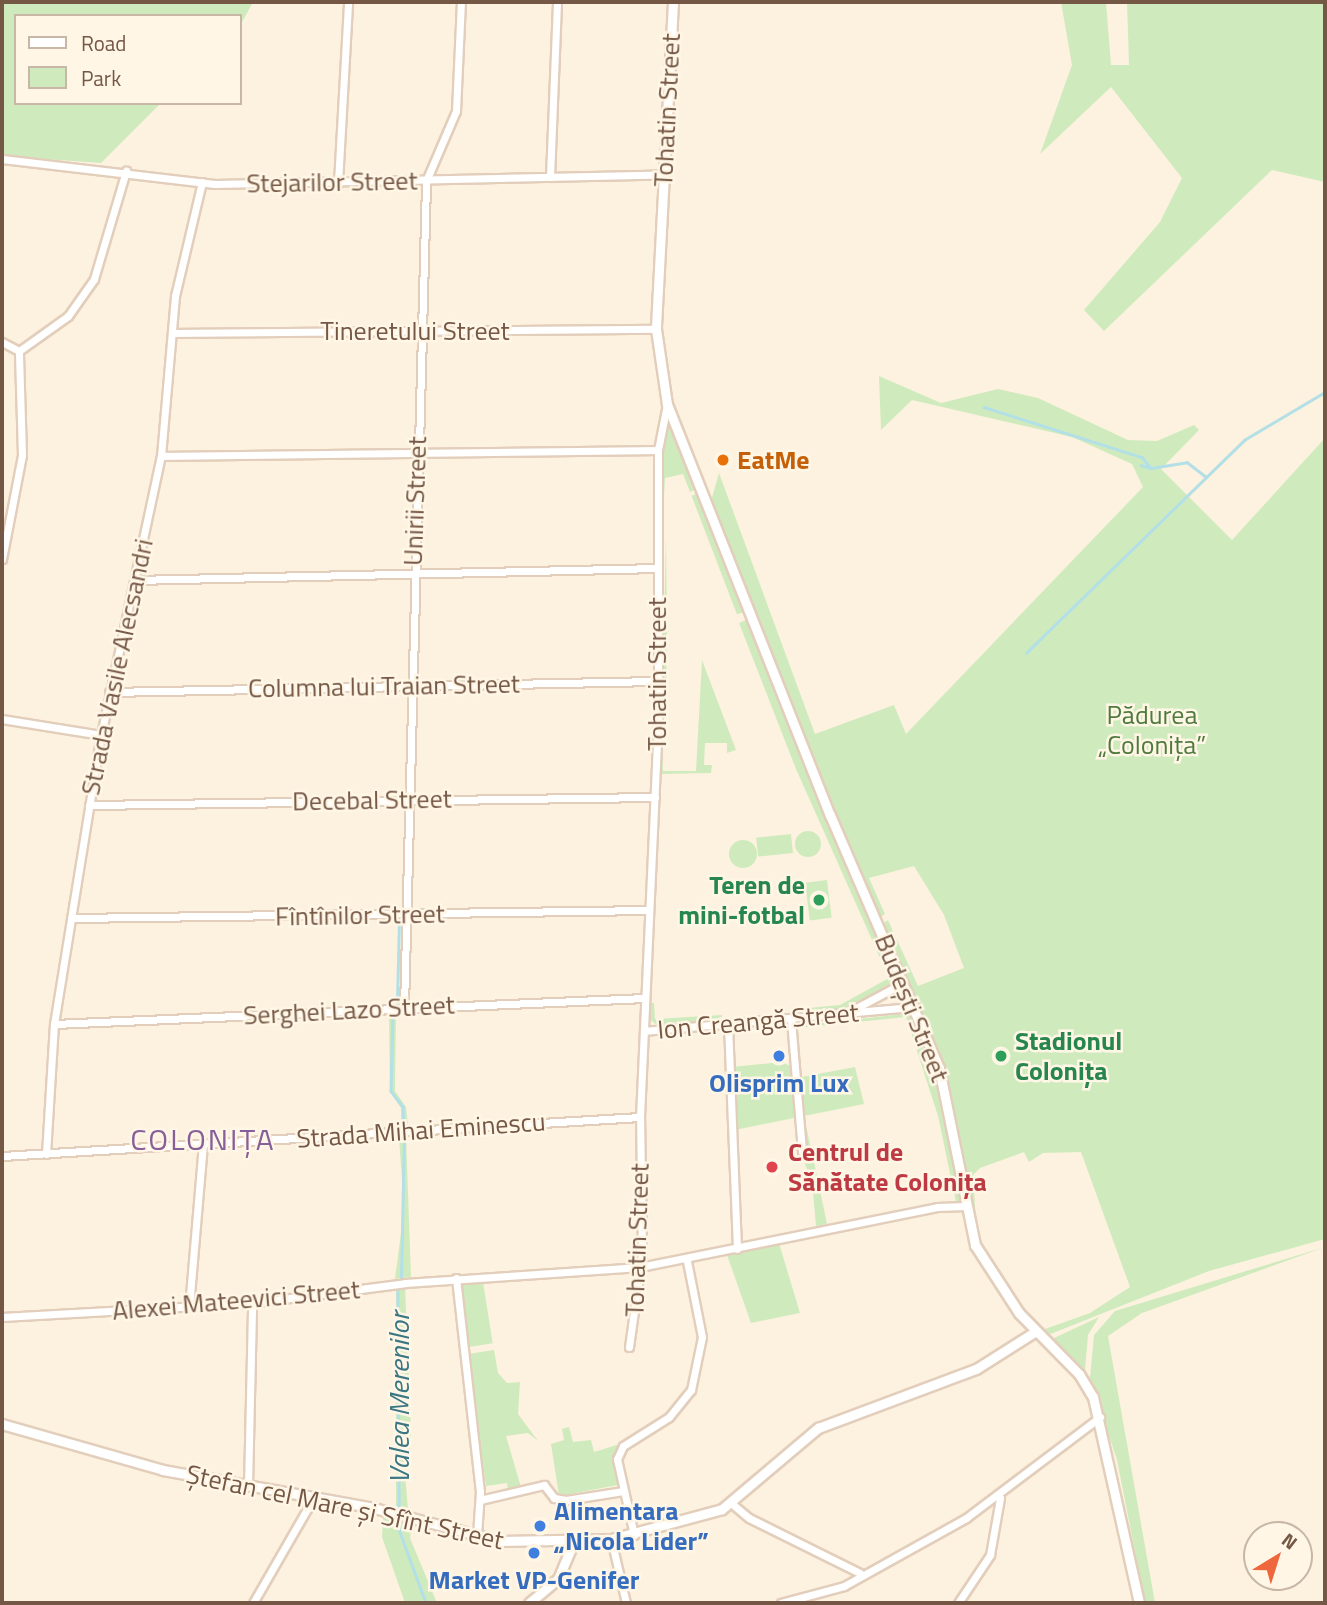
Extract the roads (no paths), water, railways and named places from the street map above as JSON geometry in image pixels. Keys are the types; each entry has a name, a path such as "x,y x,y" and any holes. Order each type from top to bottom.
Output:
{"street":[{"path":"338,183 348,2"},
{"name":"Unirii Street","path":"404,1007 415,456 426,181 456,111 461,2"},
{"path":"550,177 557,2"},
{"name":"Tohatin Street","path":"629,1348 640,1267 640,1116 658,681 658,450 667,404 656,329 673,2"},
{"name":"Stejarilor Street","path":"2,159 126,171 202,182 338,183 663,175"},
{"path":"19,352 68,316 94,279 126,171"},
{"name":"Strada Vasile Alecsandri","path":"46,1154 54,1024 89,805 109,692 161,456 175,296 202,182"},
{"name":"Tineretului Street","path":"173,332 656,329"},
{"path":"2,342 19,352"},
{"path":"2,559 22,455 19,352"},
{"name":"Budești Street","path":"667,404 946,1088 966,1206 982,1260 1035,1331 1079,1374 1100,1417 1139,1603"},
{"path":"161,456 415,456 658,450"},
{"path":"134,580 657,568"},
{"name":"Columna lui Traian Street","path":"109,692 658,681"},
{"path":"2,719 101,735"},
{"name":"Decebal Street","path":"89,805 655,797"},
{"name":"Fîntînilor Street","path":"71,918 649,910"},
{"path":"844,1015 903,983"},
{"name":"Serghei Lazo Street","path":"54,1024 644,998"},
{"name":"Ion Creangă Street","path":"644,1031 914,1007"},
{"path":"791,1020 802,1152"},
{"path":"728,1024 737,1249"},
{"name":"Strada Mihai Eminescu","path":"2,1156 640,1116"},
{"path":"189,1307 202,1144"},
{"name":"Alexei Mateevici Street","path":"2,1317 251,1303 456,1278 640,1267 687,1261 937,1207 966,1206"},
{"path":"634,1536 619,1450 669,1417 691,1390 702,1337 687,1261"},
{"path":"456,1278 480,1500 477,1535"},
{"path":"248,1486 251,1303"},
{"name":"Ștefan cel Mare și Sfînt Street","path":"2,1424 163,1470 314,1497 477,1535 574,1541 611,1539 634,1536 731,1503 777,1456 818,1428 976,1369 1035,1331"},
{"path":"781,1603 844,1586 860,1573 1000,1498 1100,1417"},
{"path":"480,1500 544,1485 554,1498 566,1500 624,1490"},
{"path":"253,1603 314,1497"},
{"path":"958,1603 990,1555 1000,1498"},
{"path":"731,1503 860,1573"},
{"path":"611,1539 626,1603"},
{"path":"529,1603 558,1579 574,1541"}],"waterway":[{"path":"1026,653 1244,440 1325,392"},
{"path":"984,407 1142,457 1151,468 1187,462 1206,477"},
{"path":"1141,465 1151,468"},
{"name":"Valea Merenilor","path":"397,1002 399,921"},
{"name":"Valea Merenilor","path":"393,1015 391,1091 403,1107 404,1125"},
{"name":"Valea Merenilor","path":"401,1278 404,1138"},
{"name":"Valea Merenilor","path":"398,1289 399,1506"},
{"name":"Valea Merenilor","path":"397,1524 426,1603"}],"place":[{"name":"EatMe","path":"723,460"},
{"name":"Teren de mini-fotbal","path":"819,900"},
{"name":"Olisprim Lux","path":"779,1056"},
{"name":"Stadionul Colonița","path":"1001,1056"},
{"name":"Centrul de Sănătate Colonița","path":"772,1167"},
{"name":"Alimentara „Nicola Lider”","path":"540,1526"},
{"name":"Market VP-Genifer","path":"534,1553"}],"district":[{"name":"COLONIȚA","path":"203,1139"}],"park label":[{"name":"Pădurea „Colonița”","path":"1152,730"}]}
